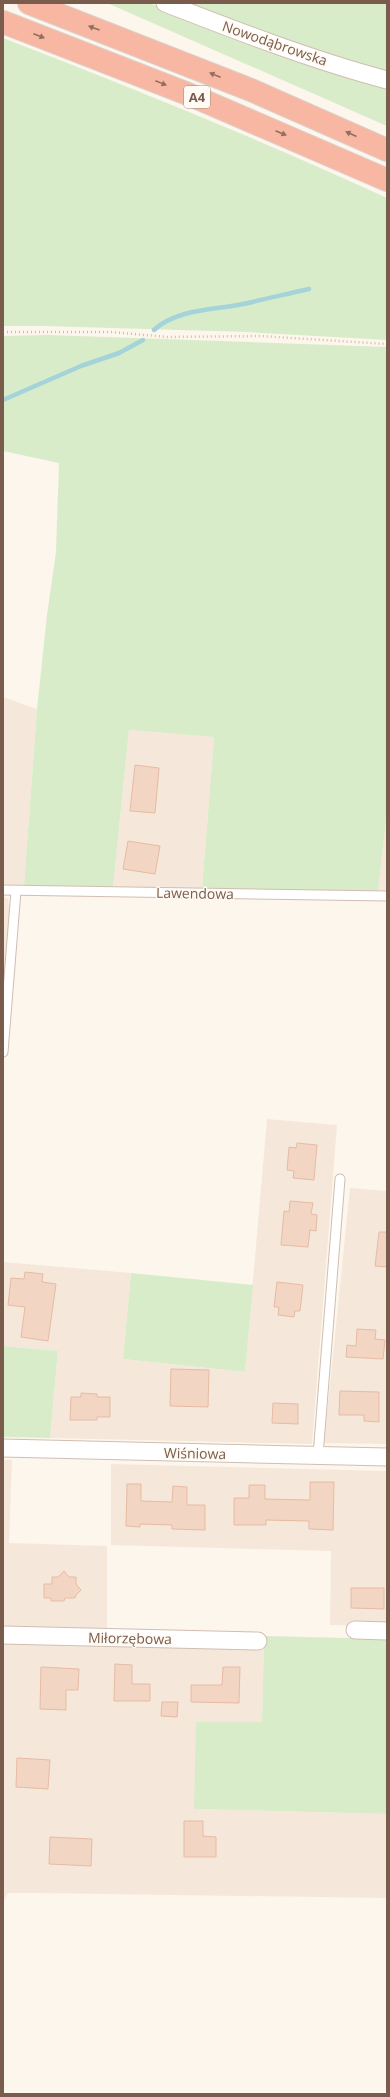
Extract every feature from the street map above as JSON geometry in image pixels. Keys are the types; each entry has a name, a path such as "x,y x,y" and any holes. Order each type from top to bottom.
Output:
{"highway":[{"name":"A4","path":"29,3 229,81 387,150"},
{"name":"A4","path":"3,22 188,94 387,180"}],"street":[{"name":"Nowodąbrowska","path":"165,3 220,25 361,73 387,80"},
{"name":"Wiśniowa","path":"3,1448 387,1457"},
{"path":"355,1630 387,1631"},
{"name":"Miłorzębowa","path":"3,1635 258,1641"}],"lane":[{"name":"Lawendowa","path":"3,890 387,896"},
{"path":"3,1052 16,891"},
{"path":"318,1456 340,1179"}],"path":[{"path":"3,332 111,332 168,337 261,336 387,344"}],"shaded area":[{"path":"3,697 37,709 24,886 3,885"},
{"path":"129,730 214,737 202,889 113,887"},
{"path":"387,812 387,891 378,891"},
{"path":"3,896 8,899 10,911 3,1010"},
{"path":"267,1119 337,1125 312,1444 50,1438 58,1351 3,1346 3,1262 131,1273 123,1359 245,1372"},
{"path":"350,1188 387,1191 387,1444 324,1443"},
{"path":"3,1460 12,1460 9,1543 107,1546 107,1632 264,1636 262,1722 194,1809 387,1814 387,1898 8,1893 3,1902"},
{"path":"111,1464 387,1471 387,1626 330,1625 331,1551 111,1545"}],"green space":[{"path":"107,3 149,3 387,87 387,126"},
{"path":"181,3 387,3 387,75"},
{"path":"3,38 196,115 387,198 387,340 247,332 3,326"},
{"path":"48,335 387,347 387,812 378,891 202,889 214,737 129,730 113,887 24,886 37,709 47,615 56,552 59,463 3,451 3,336"},
{"path":"131,1273 253,1285 245,1372 123,1359"},
{"path":"3,1346 58,1351 50,1438 3,1437"},
{"path":"264,1636 387,1639 387,1814 194,1809 196,1722 262,1722"}],"building":[{"path":"135,765 159,768 155,813 130,811"},
{"path":"128,841 160,846 155,874 123,869"},
{"path":"297,1143 317,1145 314,1180 293,1178 294,1171 287,1170 289,1147 296,1148"},
{"path":"290,1201 313,1203 311,1214 317,1215 316,1231 310,1230 308,1247 281,1245 284,1211 289,1212"},
{"path":"379,1232 387,1232 387,1267 375,1266"},
{"path":"25,1272 43,1274 42,1282 56,1284 48,1341 21,1337 25,1307 8,1305 11,1278 24,1279"},
{"path":"277,1282 303,1285 300,1311 295,1311 294,1317 278,1315 279,1307 274,1307"},
{"path":"357,1329 376,1330 375,1339 385,1340 383,1359 346,1357 347,1345 356,1346"},
{"path":"171,1369 209,1370 208,1407 170,1406"},
{"path":"340,1391 379,1392 379,1422 364,1421 364,1415 339,1415"},
{"path":"81,1393 97,1394 97,1397 110,1397 110,1417 97,1417 97,1420 70,1420 71,1397 81,1397"},
{"path":"273,1403 298,1404 298,1424 272,1423"},
{"path":"310,1482 334,1482 333,1530 309,1529 309,1521 266,1520 266,1525 234,1525 234,1498 249,1498 249,1485 265,1485 265,1499 310,1500"},
{"path":"127,1484 141,1484 141,1501 172,1502 173,1486 187,1487 187,1505 205,1505 205,1530 172,1529 172,1525 140,1524 140,1527 126,1526"},
{"path":"64,1571 69,1577 76,1577 76,1584 81,1590 75,1598 65,1598 64,1601 51,1601 51,1598 44,1598 44,1584 52,1584 52,1577 58,1577"},
{"path":"351,1588 384,1588 384,1609 351,1608"},
{"path":"115,1664 132,1665 132,1684 150,1684 150,1701 114,1701"},
{"path":"41,1667 79,1669 78,1690 66,1690 66,1710 40,1709"},
{"path":"223,1667 240,1667 239,1703 191,1702 191,1685 222,1685"},
{"path":"162,1702 178,1702 177,1717 161,1716"},
{"path":"17,1758 50,1760 48,1789 16,1787"},
{"path":"184,1821 203,1821 203,1836 216,1837 216,1857 184,1857"},
{"path":"50,1837 92,1839 91,1866 49,1864"}],"waterway":[{"path":"154,330 172,318 194,312 238,305 309,289"},
{"path":"3,400 81,366 119,353 143,340"}]}
